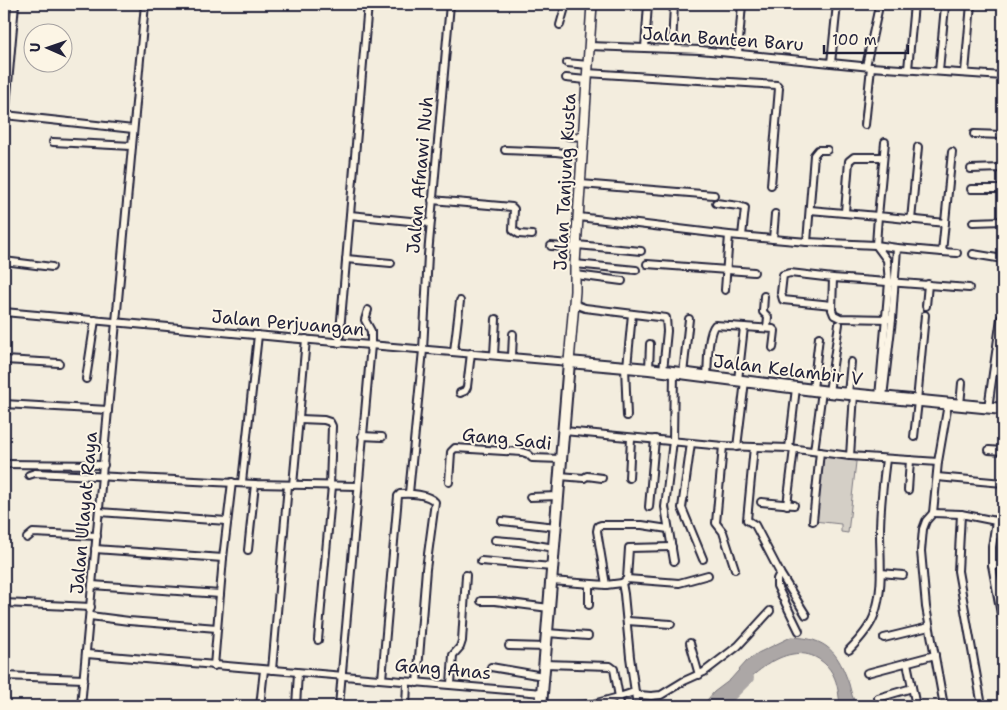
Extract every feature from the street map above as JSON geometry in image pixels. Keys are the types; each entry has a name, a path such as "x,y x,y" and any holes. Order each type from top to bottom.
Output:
{"main road":[{"name":"Jalan Kelambir V","path":"569,362 741,380 821,391 1003,409"},
{"path":"541,706 569,362"}],"street":[{"path":"4,129 5,94 16,4"},
{"name":"Jalan Ulayat Raya","path":"81,706 145,4"},
{"path":"339,343 368,4"},
{"name":"Jalan Afnawi Nuh","path":"409,493 423,350 430,223 450,4"},
{"path":"560,25 566,4"},
{"name":"Jalan Tanjung Kusta","path":"569,362 592,4"},
{"path":"645,48 648,4"},
{"path":"672,48 674,4"},
{"path":"738,53 742,4"},
{"path":"831,63 837,4"},
{"path":"908,69 914,4"},
{"path":"965,72 971,4"},
{"path":"865,126 869,67 879,6"},
{"path":"939,71 945,6"},
{"name":"Jalan Banten Baru","path":"590,46 672,48 869,67 1003,76"},
{"path":"567,63 587,72"},
{"path":"566,78 587,72 777,85 779,88 771,185"},
{"path":"5,115 134,129"},
{"path":"974,134 1003,135"},
{"path":"568,136 583,137"},
{"path":"53,142 132,146"},
{"path":"885,142 876,245 887,260 892,282"},
{"path":"911,220 918,147"},
{"path":"505,150 582,155"},
{"path":"807,242 814,155 818,150 827,150"},
{"path":"942,252 952,152"},
{"path":"845,212 849,161 854,157 883,157"},
{"path":"971,169 1003,168"},
{"path":"581,184 714,195"},
{"path":"971,190 1003,189"},
{"path":"432,200 512,207 514,209 513,230 519,234 532,235"},
{"path":"716,203 745,208 742,236"},
{"path":"810,210 945,223"},
{"path":"773,239 775,214"},
{"path":"350,215 430,223"},
{"path":"579,217 729,235 807,242 876,245 957,253"},
{"path":"973,222 1003,221"},
{"path":"726,290 729,235"},
{"path":"551,246 641,251"},
{"path":"881,397 897,248"},
{"path":"973,254 1003,259"},
{"path":"887,260 897,258"},
{"path":"346,259 391,262"},
{"path":"4,262 52,266"},
{"path":"575,264 636,270"},
{"path":"647,264 754,272"},
{"path":"832,304 784,300 781,288 783,275 785,273 969,288"},
{"path":"576,275 622,280"},
{"path":"833,278 832,313 840,318 889,319"},
{"path":"926,306 928,284"},
{"path":"764,296 763,312 768,317 767,328"},
{"path":"454,351 460,301"},
{"path":"574,304 585,308 655,316 668,320 673,373 673,441 666,507 674,561"},
{"path":"339,706 371,345 371,331 365,320 368,310"},
{"name":"Jalan Perjuangan","path":"4,312 569,362"},
{"path":"627,416 626,367 632,314"},
{"path":"914,437 925,315"},
{"path":"988,408 1001,318"},
{"path":"494,355 496,319"},
{"path":"673,373 689,319"},
{"path":"86,379 96,320"},
{"path":"821,391 839,324"},
{"path":"707,377 712,327 718,325 775,329 773,348"},
{"path":"737,447 744,327"},
{"path":"512,356 513,334"},
{"path":"242,482 258,335"},
{"path":"813,521 821,391 819,337"},
{"path":"272,670 290,485 300,418 306,339"},
{"path":"649,370 650,344"},
{"path":"460,393 467,388 471,353"},
{"path":"4,360 59,363"},
{"path":"850,456 851,362"},
{"path":"960,405 962,383"},
{"path":"761,502 790,505 791,448 796,388"},
{"path":"4,404 108,410"},
{"path":"944,706 926,607 921,551 923,529 926,521 934,512 938,462 948,404"},
{"path":"300,418 324,420 330,422 332,426 331,486 318,640"},
{"path":"564,431 723,446 791,448 850,456 938,462"},
{"path":"362,436 382,437"},
{"path":"629,478 631,438"},
{"path":"649,507 655,439"},
{"path":"690,443 682,508 703,559"},
{"path":"723,446 716,523 724,532 734,569"},
{"path":"754,447 747,520 755,525 780,573 806,615"},
{"name":"Gang Sadi","path":"449,482 451,452 455,448 522,452 532,458 561,460"},
{"path":"989,450 1003,451"},
{"path":"849,650 865,633 874,616 881,573 880,530 886,458"},
{"path":"908,490 910,460"},
{"path":"4,464 104,465"},
{"path":"29,475 36,473 255,484 358,486"},
{"path":"560,476 602,478"},
{"path":"937,477 1003,483"},
{"path":"214,666 223,558 232,482"},
{"path":"248,550 255,484"},
{"path":"382,679 398,496 409,493 432,498 435,502 426,569 417,683"},
{"path":"530,498 558,496"},
{"path":"99,512 227,521"},
{"path":"934,512 1000,520 994,535 992,565 1000,586 1003,622"},
{"path":"961,514 958,571 982,706"},
{"path":"502,522 556,527"},
{"path":"606,585 597,535 598,526 605,524 642,525 668,529"},
{"path":"27,538 33,533 97,536"},
{"path":"994,535 1003,535"},
{"path":"495,540 554,548"},
{"path":"637,706 634,692 624,581 629,548 672,547"},
{"path":"95,549 223,558"},
{"path":"481,562 552,567"},
{"path":"992,565 1003,565"},
{"path":"780,573 777,579 778,586 799,631"},
{"path":"881,573 903,575"},
{"path":"551,581 589,585 606,585 624,581 679,583 708,574"},
{"path":"451,684 453,655 460,647 462,641 466,575"},
{"path":"92,585 220,594"},
{"path":"589,585 589,605"},
{"path":"481,601 549,608"},
{"path":"4,603 91,607"},
{"path":"573,706 606,704 618,697 634,692 639,695 661,695 711,668 728,652 738,646 770,611"},
{"path":"90,616 217,628"},
{"path":"627,621 671,624"},
{"path":"884,638 929,627"},
{"path":"547,633 588,636"},
{"path":"690,643 698,675"},
{"path":"509,646 546,648"},
{"name":"Gang Anas","path":"87,654 382,679 407,683 451,684 542,693"},
{"path":"867,673 935,655"},
{"path":"907,663 916,706"},
{"path":"544,664 610,666 614,669 621,706"},
{"path":"491,667 543,676"},
{"path":"260,706 264,670"},
{"path":"296,706 298,673"},
{"path":"4,676 84,679"},
{"path":"406,706 407,683"},
{"path":"878,698 912,688"}],"shaded area":[{"path":"821,450 857,453 848,533 841,532 841,524 814,521"},
{"path":"791,637 814,640 835,655 845,673 857,706 840,706 837,685 832,672 822,661 802,654 789,655 764,667 721,706 702,706 747,661 758,653"}],"waterway":[{"path":"721,706 749,678"}]}
